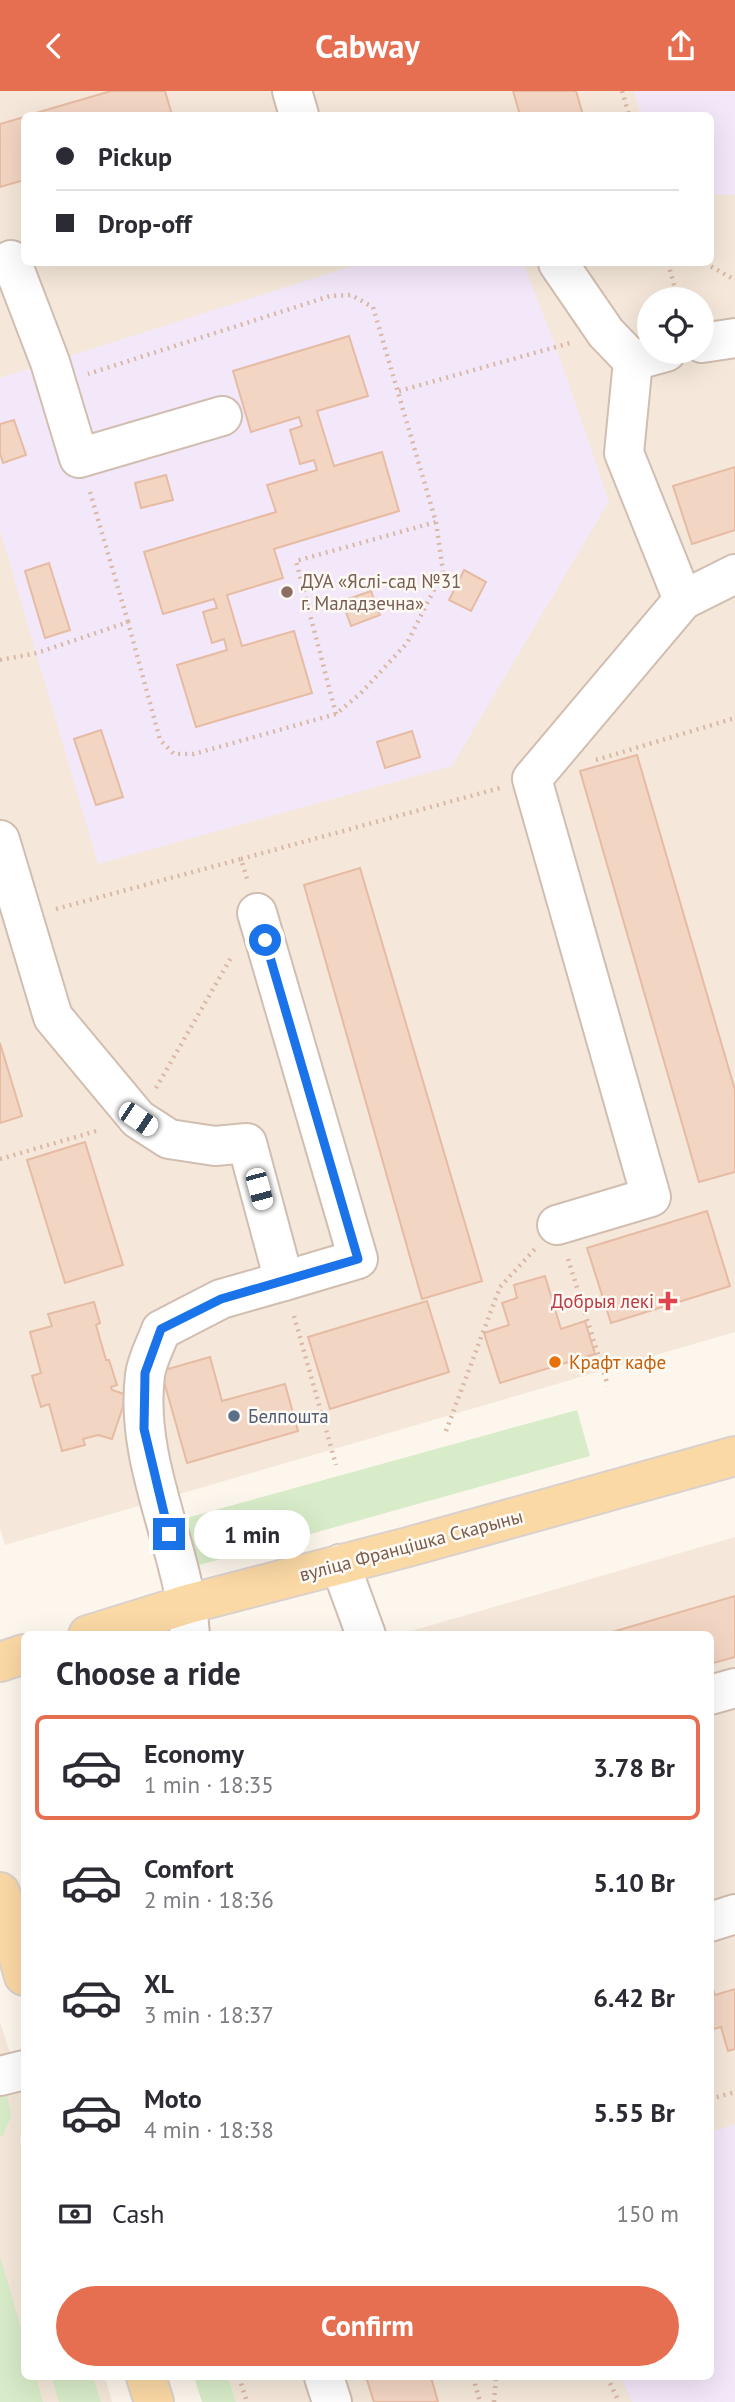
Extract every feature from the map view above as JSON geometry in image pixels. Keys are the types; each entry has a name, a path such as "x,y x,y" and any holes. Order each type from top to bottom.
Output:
{"main road":[{"name":"вуліца Францішка Скарыны","path":"113,1631 189,1619 340,1564 735,1456"},
{"path":"0,1662 21,1655"},
{"path":"0,1892 21,1966"},
{"path":"147,2380 154,2402"}],"lane":[{"path":"292,91 298,112"},
{"path":"12,260 50,362 79,458 222,416"},
{"path":"560,266 606,333 637,350"},
{"path":"714,341 735,338"},
{"path":"647,364 624,453 683,600"},
{"path":"557,1225 651,1197 532,779 683,600 735,573"},
{"path":"0,840 53,1017 138,1119 169,1139 215,1146 247,1143 284,1281"},
{"path":"189,1619 144,1429 145,1373 161,1329 221,1299 358,1259 257,913"},
{"path":"340,1564 365,1631"},
{"path":"714,1694 735,1688"},
{"path":"714,1921 735,1914"},
{"path":"0,2076 21,2071"},
{"path":"325,2380 332,2402"}],"path":[{"path":"622,91 628,112"},
{"path":"669,266 675,287"},
{"path":"710,266 735,280"},
{"path":"56,384 330,296 351,295 373,307 436,522 443,572 407,643 361,693 336,714 194,754 174,754 160,740 79,458"},
{"path":"399,391 606,333"},
{"path":"336,714 296,561 436,522"},
{"path":"0,660 37,653 128,622"},
{"path":"596,760 735,718"},
{"path":"23,917 532,779"},
{"path":"0,1159 138,1119 257,913 241,859"},
{"path":"446,1431 500,1287 557,1225 608,1385"},
{"path":"284,1281 336,1465"},
{"path":"714,2098 735,2092"},
{"path":"240,2380 247,2402"},
{"path":"473,2380 480,2402"},
{"path":"494,2402 496,2380"},
{"path":"608,2380 619,2402"}],"shaded area":[{"path":"0,91 735,91 735,1332 5,1545 0,1529"},
{"path":"634,91 735,91 735,195 714,194 714,112 640,112"},
{"name":"ДУА «Яслі-сад №31 г. Маладзечна»","path":"353,266 524,266 556,347 609,501 452,766 98,864 0,530 0,378"},
{"path":"735,1537 735,2402 236,2402 229,2380 714,2380 714,1631 411,1631"},
{"path":"0,2022 21,2088 21,2380 106,2380 112,2402 0,2402"},
{"path":"735,2124 735,2402 632,2402 622,2380 714,2380 714,2131"}],"green space":[{"path":"577,1410 590,1456 192,1567 179,1520"},
{"path":"5,2081 11,2116 3,2136 0,2137 0,2083"},
{"path":"0,2256 21,2329 21,2380 37,2380 43,2402 0,2402"},
{"path":"53,2380 94,2380 101,2402 59,2402"},
{"path":"195,2380 229,2380 236,2402 202,2402"}],"building":[{"path":"111,91 165,91 171,112 39,112"},
{"path":"513,91 576,91 582,112 519,112"},
{"path":"21,118 21,181 0,187 0,124"},
{"path":"349,336 368,396 317,411 334,466 382,452 399,511 274,549 283,578 227,595 242,646 294,631 312,693 196,727 177,665 227,650 224,639 212,643 203,612 217,608 214,599 163,614 144,552 276,512 267,485 317,470 314,460 300,464 290,430 302,426 299,417 251,432 233,371"},
{"path":"14,420 26,455 3,463 0,453 0,424"},
{"path":"735,467 735,530 692,544 673,486"},
{"path":"166,475 173,500 141,508 135,483"},
{"path":"49,563 70,630 45,638 25,571"},
{"path":"464,570 486,582 471,611 449,600"},
{"path":"371,591 380,615 351,626 342,601"},
{"path":"101,730 123,797 96,805 74,739"},
{"path":"412,731 420,757 385,768 377,742"},
{"path":"637,755 735,1090 735,1172 699,1182 580,771"},
{"path":"360,868 482,1281 422,1299 304,885"},
{"path":"0,1043 22,1116 0,1123"},
{"path":"85,1142 123,1265 65,1283 27,1160"},
{"path":"707,1211 730,1286 611,1323 587,1248"},
{"path":"545,1276 561,1329 585,1321 595,1354 500,1383 484,1333 509,1325 502,1303 517,1298 514,1285"},
{"path":"427,1301 449,1372 330,1409 308,1337"},
{"path":"94,1302 100,1323 96,1325 106,1360 109,1360 117,1385 111,1387 112,1390 127,1395 112,1439 98,1435 83,1439 85,1445 62,1451 49,1404 41,1407 32,1376 41,1373 30,1332 52,1326 48,1314"},
{"name":"Белпошта","path":"210,1357 222,1401 285,1384 298,1431 187,1463 161,1371"},
{"path":"735,1596 735,1657 714,1663 714,1631 616,1631"},
{"path":"735,1989 735,2049 728,2051 721,2027 714,2029 714,1992 715,1995"},
{"path":"367,2380 432,2380 438,2402 374,2402"}],"place":[{"name":"ДУА «Яслі-сад №31 г. Маладзечна»","path":"287,592"},
{"name":"Добрыя лекі","path":"668,1301"},
{"name":"Крафт кафе","path":"555,1362"},
{"name":"Белпошта","path":"234,1416"}],"route":[{"path":"169,1534 144,1429 145,1373 161,1329 221,1299 358,1259 265,940"}]}
